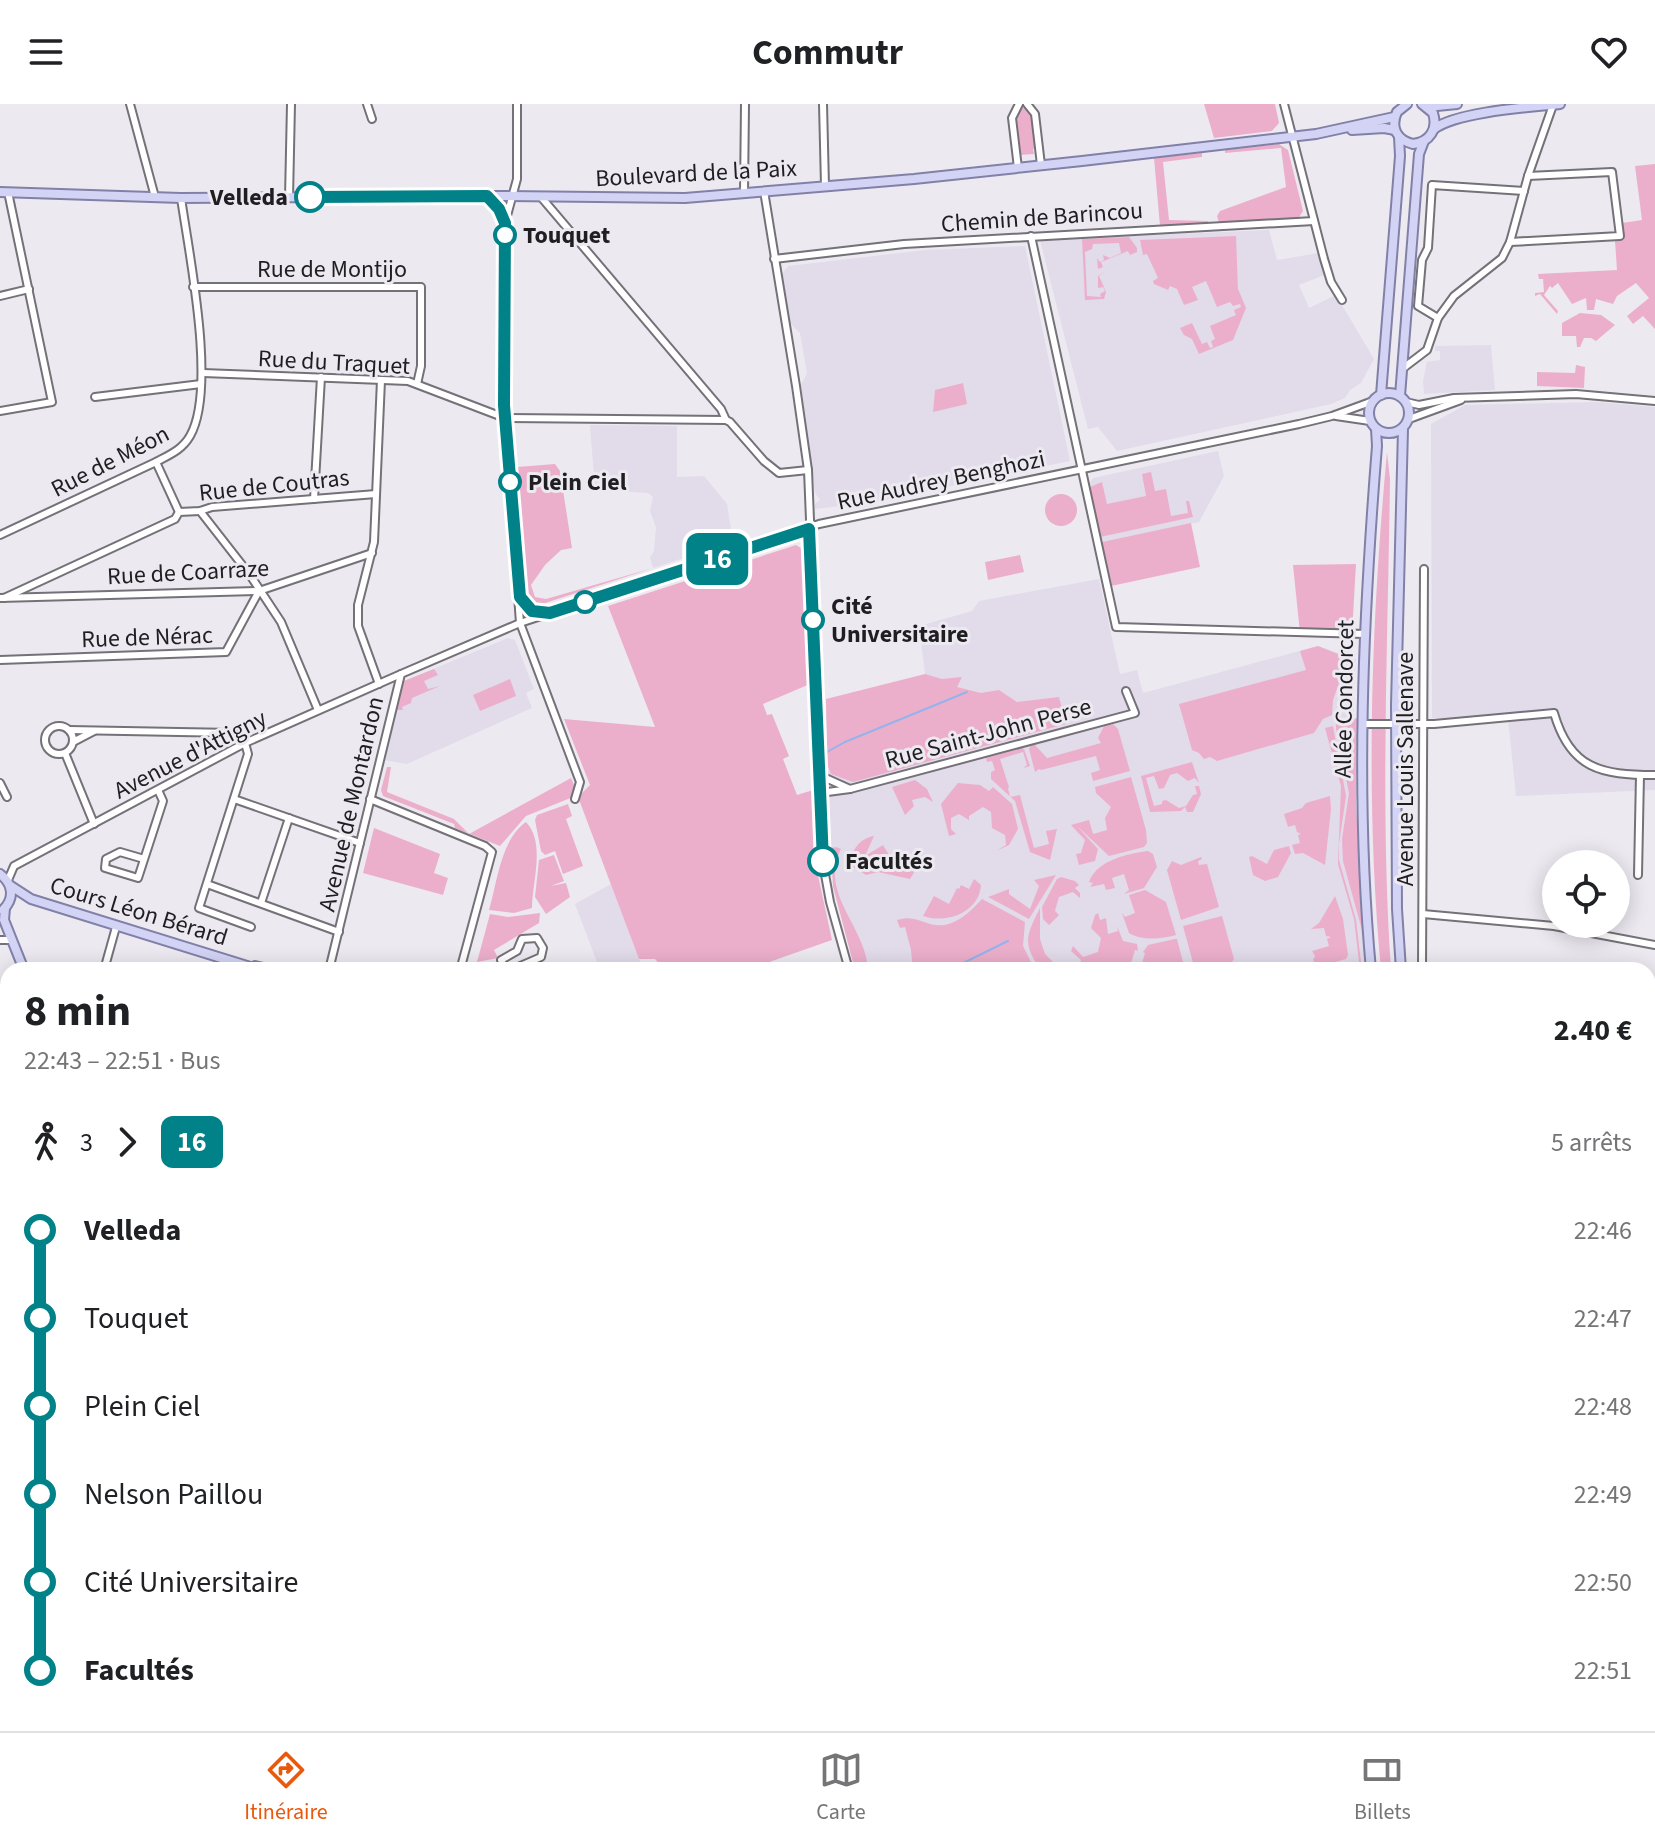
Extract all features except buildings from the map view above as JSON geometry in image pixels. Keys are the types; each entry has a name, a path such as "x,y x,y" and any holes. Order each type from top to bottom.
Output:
{"main road":[{"path":"1425,106 1457,104"},
{"path":"1400,962 1397,909 1396,724 1403,429 1409,419 1403,399 1402,369 1419,158 1424,141 1440,125 1473,116 1560,104"},
{"path":"1403,105 1394,117 1400,156 1377,398 1369,410 1373,425 1391,434 1403,429"},
{"path":"1425,106 1434,118 1434,129"},
{"name":"Boulevard de la Paix","path":"4,192 181,198 685,198 1018,168 1343,130 1394,117"},
{"name":"Boulevard de la Paix","path":"1343,130 1384,128 1408,143 1424,141"},
{"path":"487,196 499,209 505,223"},
{"path":"1377,398 1390,393 1403,399"},
{"name":"Allée Condorcet","path":"1370,962 1362,845 1365,634 1377,446 1373,425"},
{"path":"6,880 4,920 21,962"},
{"name":"Cours Léon Bérard","path":"6,880 31,899"},
{"name":"Cours Léon Bérard","path":"4,908 20,899 31,899 234,962"},
{"path":"0,928 11,940"}],"street":[{"path":"130,104 155,197"},
{"path":"289,198 291,104"},
{"path":"367,104 372,119"},
{"path":"517,104 517,179 505,223 505,418 520,623 580,782 575,799"},
{"path":"744,193 745,104"},
{"path":"823,104 825,186"},
{"path":"1018,168 1012,118 1019,104"},
{"path":"1027,104 1035,114 1041,165"},
{"path":"1284,104 1331,282 1342,300"},
{"path":"1402,369 1427,350 1438,318 1454,296 1502,258 1510,242 1528,176 1553,105"},
{"path":"1534,107 1543,110 1548,121"},
{"path":"1510,242 1620,236 1612,172 1528,176"},
{"path":"1438,318 1418,306 1422,260 1428,248 1432,185 1524,191"},
{"path":"764,191 808,470 824,869 847,962"},
{"path":"0,411 52,402 29,289 4,192"},
{"path":"541,197 721,409 726,420 774,470 779,473 808,470"},
{"name":"Rue de Méon","path":"0,535 181,449 194,428 203,373 181,198"},
{"name":"Chemin de Barincou","path":"774,259 904,244 1314,221"},
{"path":"1031,236 1115,624 1120,629 1365,634"},
{"name":"Rue de Montijo","path":"193,287 421,287 421,366 417,384"},
{"path":"0,296 29,289"},
{"name":"Rue du Traquet","path":"203,373 417,384 505,418 726,420"},
{"path":"314,499 321,377"},
{"path":"379,684 358,626 358,605 372,553 381,380"},
{"path":"95,397 201,384"},
{"path":"1409,419 1461,400 1576,394 1655,401"},
{"path":"1332,416 1377,398"},
{"path":"1403,399 1419,405 1454,398 1461,400"},
{"path":"1332,416 1373,425"},
{"name":"Rue Audrey Benghozi","path":"550,613 824,523 1332,416"},
{"path":"156,462 179,512"},
{"name":"Rue de Coutras","path":"2,598 175,519 179,512 376,494"},
{"path":"200,511 250,575 281,622 318,710"},
{"name":"Rue de Coarraze","path":"2,598 259,591 273,589 372,553"},
{"name":"Avenue Louis Sallenave","path":"1422,962 1424,569"},
{"name":"Rue de Nérac","path":"0,660 226,652 259,591"},
{"path":"520,597 532,611 550,613"},
{"name":"Avenue de Montardon","path":"331,962 401,674 550,613"},
{"name":"Avenue d'Attigny","path":"6,880 14,866 245,743 401,674"},
{"name":"Rue Saint-John Perse","path":"820,793 851,789 1135,713 1126,691"},
{"path":"1363,724 1423,724 1554,713 1559,731 1574,754 1600,771 1655,775"},
{"path":"65,753 55,753 48,748 46,735 56,726 69,730 234,733 245,743 248,754 199,908 251,927"},
{"path":"65,753 73,742 97,729"},
{"path":"69,730 73,742"},
{"path":"65,753 94,824"},
{"path":"819,775 851,789"},
{"path":"1638,875 1640,775"},
{"path":"0,783 7,797"},
{"path":"144,859 120,852 106,859 105,868 138,878 163,801 158,790"},
{"path":"234,799 360,843"},
{"path":"370,799 485,846 492,852 462,962"},
{"path":"261,903 289,818"},
{"path":"207,884 339,932"},
{"path":"1423,914 1554,926 1655,945"},
{"path":"106,962 116,927"},
{"path":"503,962 501,960 517,951 522,939 537,938 543,948 541,957 529,962"},
{"path":"0,940 11,940"}],"shaded area":[{"path":"1204,104 1275,104 1279,123 1272,131 1214,138"},
{"path":"1022,108 1028,109 1033,116 1037,148 1033,149 1034,154 1020,155 1015,118"},
{"path":"1279,144 1288,150 1303,211 1298,219 1219,223 1217,216 1220,211 1286,187 1281,148 1225,153 1225,150"},
{"path":"1202,153 1202,157 1163,162 1169,220 1208,221 1209,224 1160,226 1154,158"},
{"path":"1655,164 1655,329 1643,316 1633,324 1627,316 1649,298 1636,283 1617,296 1613,304 1596,299 1594,310 1587,310 1586,298 1572,304 1558,283 1552,288 1550,286 1544,295 1558,311 1557,314 1540,294 1535,296 1535,293 1544,292 1543,279 1539,279 1538,274 1617,270 1615,241 1624,239 1622,223 1642,220 1635,166"},
{"path":"1269,230 1277,260 1319,253 1324,275 1299,285 1309,308 1336,295 1374,359 1361,383 1350,390 1345,398 1331,404 1117,451 1098,427 1088,429 1040,240"},
{"path":"1236,236 1238,289 1246,308 1233,340 1199,354 1192,339 1184,335 1180,328 1192,323 1202,344 1207,342 1210,348 1213,347 1211,341 1215,339 1210,326 1236,315 1234,310 1241,307 1240,304 1233,306 1230,302 1217,307 1206,281 1192,287 1198,300 1184,305 1177,289 1170,286 1168,290 1154,284 1153,281 1158,278 1147,254 1143,255 1140,240"},
{"path":"1129,237 1137,252 1130,255 1128,251 1101,262 1103,267 1098,269 1097,258 1100,262 1104,260 1103,255 1110,258 1121,253 1119,243 1093,244 1092,249 1085,252 1087,296 1101,297 1100,294 1105,291 1103,287 1098,288 1098,276 1104,272 1099,276 1106,292 1104,299 1085,300 1082,239"},
{"path":"1025,246 1070,461 875,502 815,509 815,504 820,500 815,493 801,385 807,373 800,333 789,322 782,274 788,266 926,250"},
{"path":"1580,313 1601,315 1615,325 1596,341 1584,338 1577,347 1576,336 1562,336 1562,323"},
{"path":"1491,345 1495,390 1424,394 1427,362 1440,360 1440,351 1435,351 1435,346"},
{"path":"1576,365 1585,367 1584,388 1537,386 1537,372 1575,373"},
{"path":"963,383 967,404 933,412 935,390"},
{"path":"1595,402 1655,407 1655,790 1516,796 1508,719 1432,718 1431,424 1465,405"},
{"path":"590,425 677,426 677,477 704,476 727,504 733,542 653,568 650,557 654,551 656,527 650,511 653,497 648,493 595,490"},
{"path":"1218,451 1224,476 1199,522 1102,542 1090,483 1093,478"},
{"path":"1387,452 1390,479 1385,786 1391,962 1380,962 1373,841 1372,711 1377,581"},
{"path":"555,464 560,471 572,548 561,550 545,565 531,585 535,597 546,599 653,568 533,607 529,602 517,467"},
{"path":"1151,472 1155,491 1166,489 1171,516 1188,513 1186,501 1189,501 1193,517 1100,537 1090,487 1102,482 1107,504 1146,496 1142,474"},
{"path":"1061,494 1073,498 1077,510 1073,522 1061,526 1049,522 1045,510 1049,498"},
{"path":"1191,523 1200,567 1111,586 1102,542"},
{"path":"796,545 801,548 810,684 763,704 767,715 772,714 789,756 783,759 797,795 813,790 817,871 832,940 769,962 658,962 655,959 639,959 578,797 590,785 564,719 655,727 608,606"},
{"path":"1020,555 1024,572 988,580 985,562"},
{"path":"1356,564 1352,634 1300,633 1293,565"},
{"path":"1099,579 1120,674 1137,670 1143,693 1318,646 1356,659 1357,858 1366,962 853,962 833,886 827,764 851,768 937,705 925,674 919,626 972,611 979,601"},
{"path":"508,638 515,640 534,689 526,693 532,708 407,764 384,760 404,681"},
{"path":"1318,646 1348,658 1333,700 1332,715 1323,719 1314,733 1217,761 1210,757 1204,759 1192,750 1179,704 1306,670 1300,651"},
{"path":"434,669 438,675 424,681 428,689 440,686 412,698 411,703 402,707 403,710 397,710 404,681"},
{"path":"925,674 942,679 962,677 957,687 981,693 999,690 1017,702 1059,697 1066,724 853,782 831,774 827,764 826,699"},
{"path":"510,679 516,696 480,711 473,695"},
{"path":"1357,718 1356,803 1362,930 1343,861 1342,839 1349,793 1336,728 1336,724"},
{"path":"1113,724 1118,729 1130,771 1093,781 1091,773 1100,770 1096,756 1035,772 1029,749 1031,745 1035,745 1047,758 1101,743 1098,738 1104,726"},
{"path":"1333,726 1346,796 1339,860 1356,920 1361,962 1354,919 1338,864 1341,786 1325,728"},
{"path":"1021,748 1024,749 1030,766 1023,768 1027,765 1023,752 1000,759 1010,796 991,779 991,772 995,770 992,761 987,762 986,758"},
{"path":"1192,762 1199,783 1195,778 1188,781 1177,773 1170,775 1164,788 1159,789 1154,776 1146,778 1154,806 1166,800 1179,808 1186,806 1197,794 1195,786 1199,786 1201,794 1193,812 1187,812 1185,807 1181,811 1150,812 1141,776"},
{"path":"387,767 391,767 387,792 454,819 468,833 455,828 454,824 383,796 381,790"},
{"path":"1131,777 1147,843 1144,847 1109,856 1076,825 1098,849 1095,861 1079,865 1076,854 1081,853 1085,840 1071,825 1089,820 1093,834 1107,830 1105,818 1111,807 1096,793 1095,787"},
{"path":"571,778 576,785 573,797 526,816 500,846 469,834"},
{"path":"915,780 927,789 933,802 925,797 912,800 914,806 905,815 892,787"},
{"path":"958,783 980,785 989,791 993,787 1012,804 1018,829 1009,845 996,851 1006,845 1005,835 992,828 991,812 983,807 969,816 969,820 959,814 951,818 951,829 956,834 949,836 941,804"},
{"path":"1020,795 1034,848 1049,844 1046,831 1057,829 1050,860 1030,852 1015,801 1011,797"},
{"path":"1330,796 1325,865 1303,853 1295,854 1292,845 1300,843 1298,835 1301,834 1295,825 1288,827 1284,814"},
{"path":"568,804 572,816 566,819 583,866 563,874 555,851 545,855 541,851 535,820 537,815"},
{"path":"526,822 532,831 537,852 532,908 514,913 489,910 505,850"},
{"path":"374,828 440,854 434,873 448,878 443,895 363,873"},
{"path":"874,836 865,856 883,845 889,855 881,863 907,870 920,857 920,863 910,879 878,872 866,875 852,866 852,855 857,846 864,839"},
{"path":"1289,846 1291,853 1278,877 1265,881 1253,875 1249,857 1267,864 1274,850"},
{"path":"831,848 841,849 835,881 867,962 853,962 833,886"},
{"path":"1148,851 1153,854 1157,867 1144,888 1124,894 1129,890 1124,874 1112,878 1115,888 1106,890 1104,884 1090,887 1093,874 1106,863"},
{"path":"554,855 564,881 551,886 566,883 570,897 546,914 535,897 539,860"},
{"path":"1201,857 1199,865 1207,864 1219,907 1181,920 1167,870 1172,861 1181,865"},
{"path":"1056,875 1029,919 988,897 1009,889 1009,894 1030,909 1039,886 1034,880"},
{"path":"1061,877 1079,885 1075,888 1080,898 1073,892 1059,897 1055,911 1059,915 1049,925 1043,919 1042,907"},
{"path":"974,879 981,885 979,895 968,909 951,917 923,916 934,896 949,904 957,888 961,885 969,889"},
{"path":"611,884 640,962 597,962 575,904"},
{"path":"1145,890 1166,902 1176,935 1152,938 1129,933 1122,913 1125,917 1135,913 1129,895"},
{"path":"1335,896 1343,919 1346,959 1314,962 1312,951 1329,946 1327,939 1331,937 1326,936 1324,928 1311,929 1319,923"},
{"path":"982,899 1025,922 1023,946 1031,962 912,962 905,927 900,928 897,920 910,918 945,925 965,915"},
{"path":"1040,908 1040,939 1045,954 1053,962 1036,962 1031,953 1028,939"},
{"path":"540,913 539,923 494,950 498,958 477,962 490,914 508,917"},
{"path":"1098,913 1100,920 1106,918 1108,934 1118,931 1117,926 1123,941 1137,944 1138,951 1135,950 1131,962 1080,962 1071,951 1073,946 1083,957 1098,952 1101,938 1091,928"},
{"path":"1222,916 1234,959 1232,962 1193,962 1183,926"},
{"path":"1177,939 1183,962 1142,962 1143,952 1148,945"}],"waterway":[{"path":"827,752 967,692"},
{"path":"965,962 1008,941"}],"bus line":[{"name":"16","path":"310,197 487,196 499,209 505,223 505,418 520,597 532,611 550,613 809,529 823,861"}],"place":[{"name":"Velleda","path":"310,197"},
{"name":"Touquet","path":"505,235"},
{"name":"Plein Ciel","path":"510,482"},
{"name":"Cité Universitaire","path":"813,620"},
{"name":"Facultés","path":"823,861"}]}
